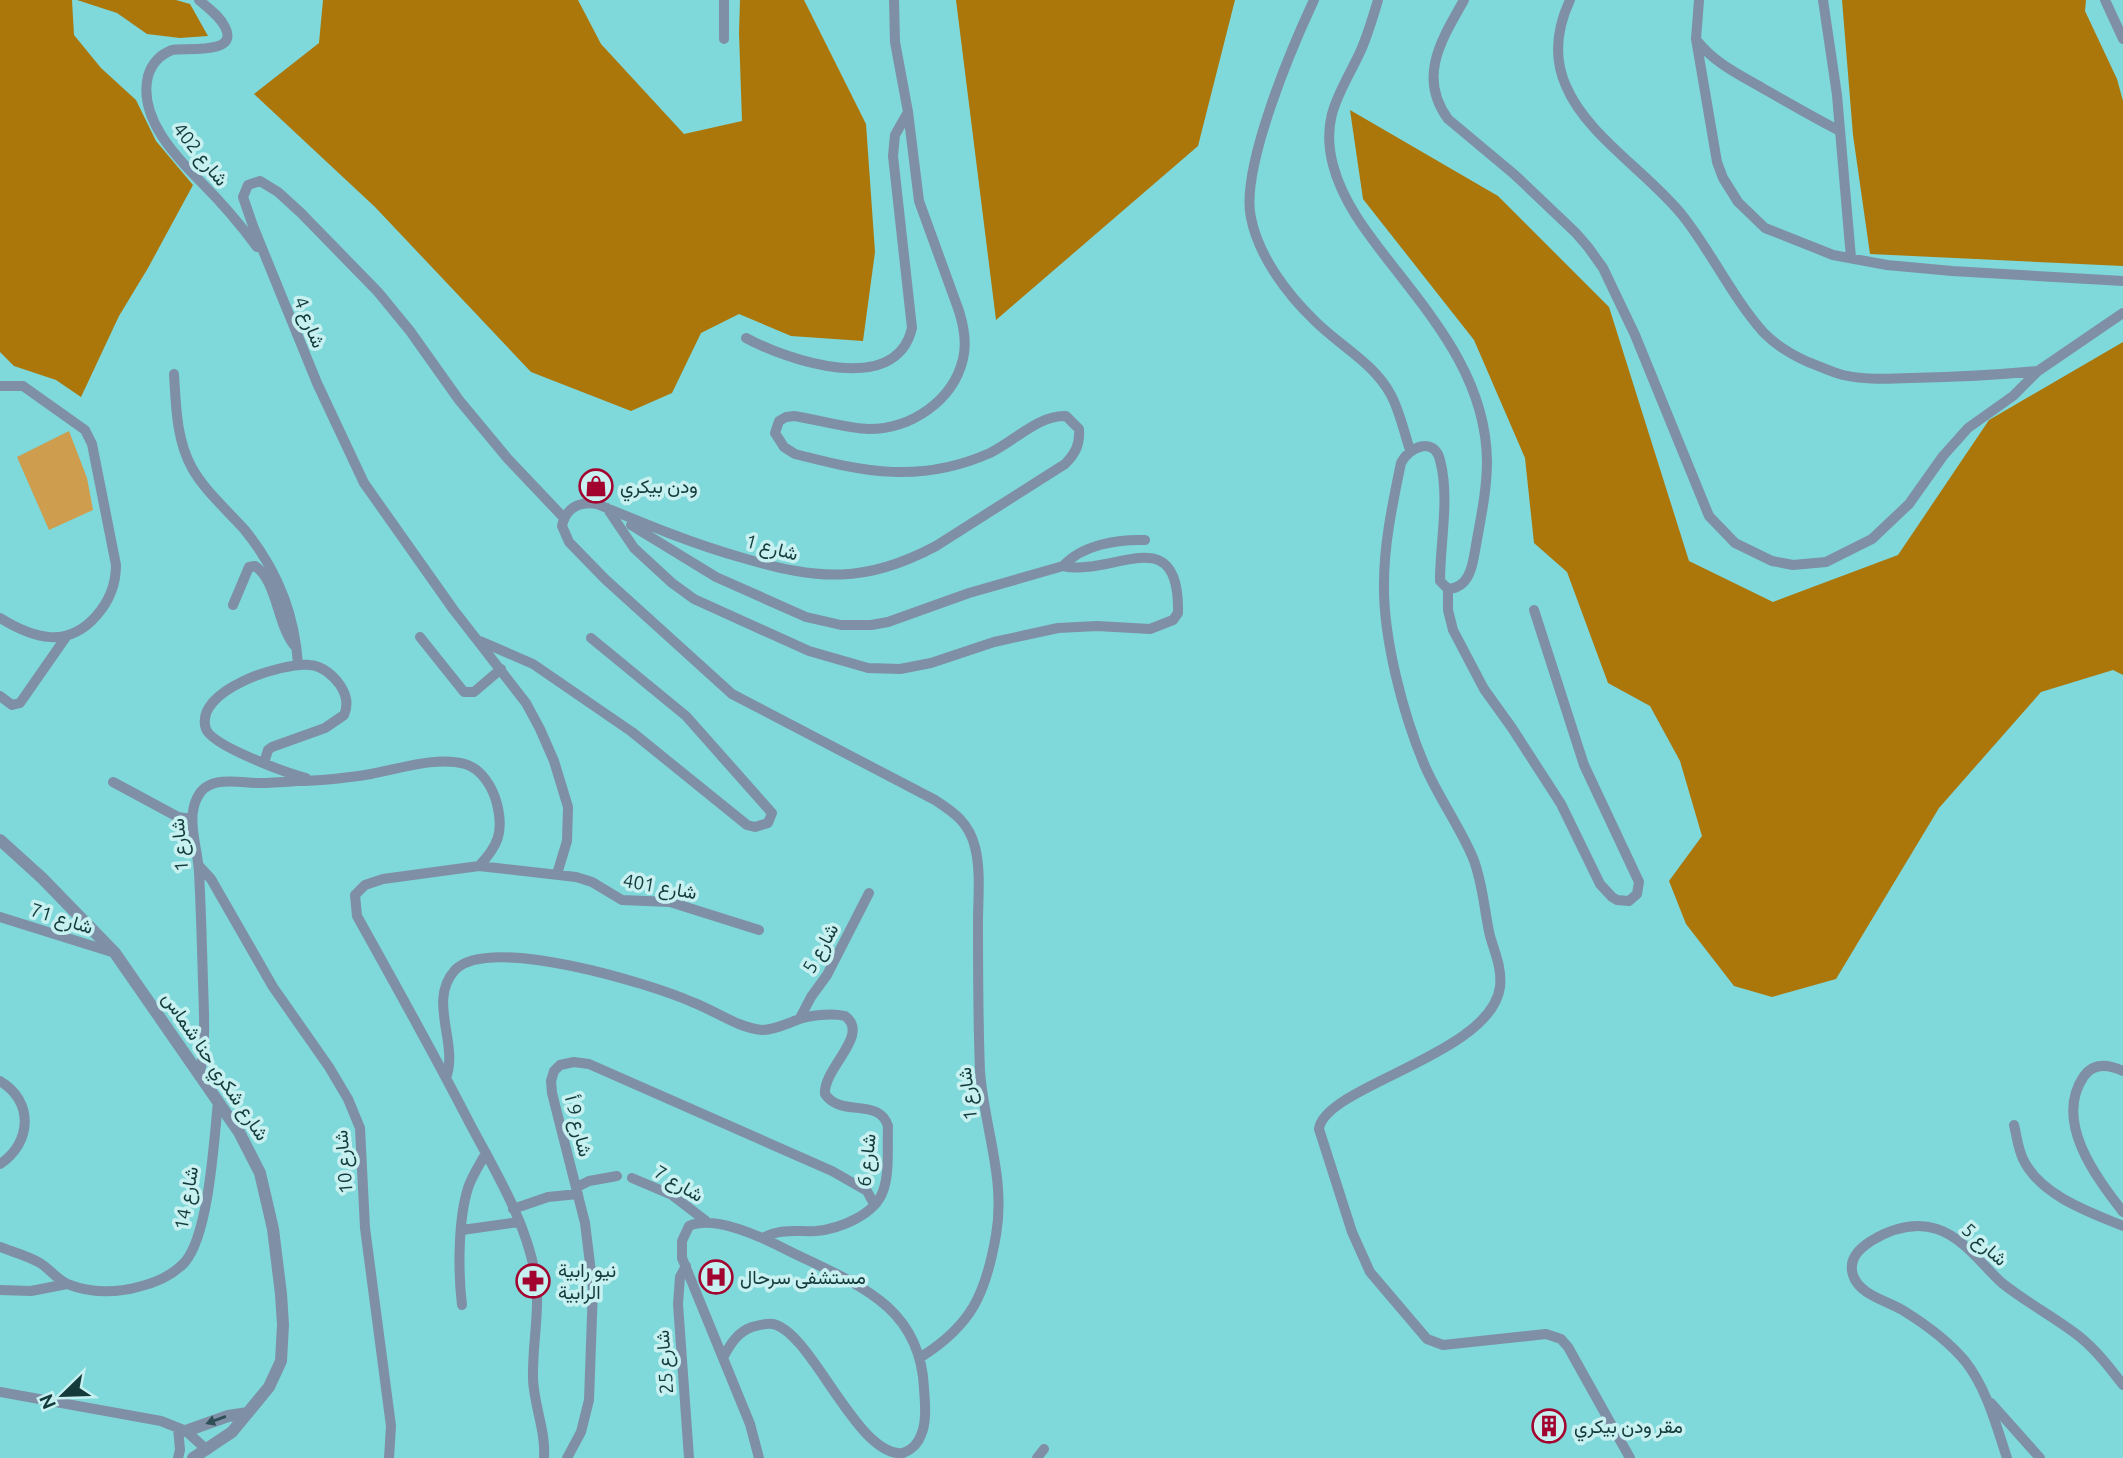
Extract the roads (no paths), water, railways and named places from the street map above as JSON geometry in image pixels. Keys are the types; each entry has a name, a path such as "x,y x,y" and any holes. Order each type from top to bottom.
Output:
{"street":[{"name":"شارع 402","path":"199,0 225,26 225,41 211,48 176,49 156,60 151,67 146,87 151,111 170,149 241,226 265,257"},
{"path":"724,0 724,39"},
{"name":"شارع 1","path":"894,0 895,42 908,112 919,201 964,328 965,344 960,369 948,393 926,411 906,422 868,429 794,416 786,417 779,421 775,428 778,440 795,454 879,472 907,473 938,469 974,459 1003,446 1041,422 1056,416 1066,416 1079,429 1080,440 1072,456 1065,464 959,533 915,558 873,571 812,575 785,570 701,546 609,512 597,504 582,503 567,511 562,526 569,542 654,625 732,694 935,800 957,814 970,832 977,857 977,997 981,1072 998,1171 999,1212 990,1264 975,1306 943,1343 921,1357"},
{"path":"1314,0 1296,37 1267,120 1249,196 1250,217 1256,237 1269,262 1291,295 1315,321 1365,362 1390,392 1410,450"},
{"path":"1378,0 1361,50 1332,108 1331,148 1338,180 1356,217 1441,330 1468,375 1478,401 1486,446 1484,505 1470,573 1460,586 1448,589"},
{"path":"1464,0 1434,62 1434,93 1439,107 1448,119 1505,166 1575,232 1603,268 1635,335 1705,508 1724,533 1742,548 1772,561 1793,565 1826,562 1858,548 1878,535 1909,503 1943,456 1968,428 2013,396 2038,371 2123,313"},
{"path":"1570,0 1561,20 1557,44 1562,75 1570,94 1611,145 1681,213 1739,301 1773,342 1824,368 1843,375 1865,378 1962,377 2038,371"},
{"path":"1699,0 1696,39 1717,162 1734,195 1765,228 1833,255 1887,265 2123,281"},
{"path":"1823,0 1837,95 1851,258"},
{"path":"2105,0 2123,39"},
{"path":"1696,39 1707,53 1723,65 1809,116 1840,131"},
{"path":"746,338 783,354 844,369 860,369 890,360 905,347 912,328 893,156 895,135 908,112"},
{"name":"شارع 4","path":"557,874 567,841 569,819 565,796 540,729 526,703 453,609 364,483 317,383 265,257 243,197 248,185 260,181 278,192 302,213 378,292 410,331 459,400 508,459 564,518"},
{"path":"174,374 181,436 192,467 212,495 243,528 271,568 291,618 298,665"},
{"path":"0,386 23,386 85,430 92,443 112,544 116,581 101,610 85,629 65,637 28,632 0,618"},
{"path":"1534,610 1584,765 1639,882 1637,894 1629,901 1618,901 1600,884 1561,804 1520,739 1484,690 1459,644 1450,621 1448,589 1440,580 1444,498 1439,456 1435,449 1429,446 1410,450 1401,463 1387,542 1384,584 1391,643 1401,692 1420,753 1433,783 1457,824 1478,873 1491,939 1498,956 1500,986 1497,1000 1476,1026 1444,1048 1347,1099 1323,1116 1319,1129 1352,1232 1370,1272 1427,1339 1443,1345 1546,1334 1561,1339 1576,1359 1630,1458"},
{"path":"609,512 716,577 806,617 841,625 888,622 969,593 1063,566 1083,569 1133,558 1161,560 1166,564 1174,580 1178,613 1173,620 1150,629 1097,626 1058,628 994,642 931,663 900,669 868,668 809,651 694,599 651,565 630,542 609,512"},
{"path":"1063,566 1070,558 1088,550 1128,540 1145,540"},
{"path":"233,605 246,572 249,567 256,566 267,581 287,634 297,649"},
{"path":"0,696 12,705 20,703 65,637"},
{"path":"421,638 464,692 474,692 501,669"},
{"path":"477,640 533,664 632,732 747,825 755,827 768,823 772,813 687,716 591,638"},
{"path":"264,763 268,750 272,747 335,723 347,710 342,688 329,673 310,664 248,678 229,687 212,704 205,721 206,731 213,738 264,763 286,773 317,781 441,762 473,767 492,788 499,816 499,834 494,850 480,866"},
{"name":"شارع 1","path":"200,1073 204,1018 199,866 192,820 194,806 201,791 219,782 317,781"},
{"path":"113,782 178,817 192,820"},
{"name":"شارع شكري حنا شماس","path":"0,840 42,877 115,953 200,1073 239,1132 260,1172 273,1229 281,1294 281,1361 270,1387 232,1432 193,1458"},
{"name":"شارع 10","path":"199,866 211,879 273,988 329,1067 348,1099 360,1128 365,1228 391,1426 388,1458"},
{"name":"شارع 401","path":"446,1078 357,916 355,895 365,886 383,879 480,866 557,874 592,882 622,900 670,902 759,930"},
{"name":"شارع 5","path":"800,1018 827,975 869,894"},
{"name":"شارع 71","path":"0,917 115,953"},
{"path":"544,1458 543,1435 533,1381 536,1277 519,1222 446,1078 450,1063 443,996 455,970 467,961 504,958 583,967 657,988 762,1030 787,1025 800,1018"},
{"name":"شارع 6","path":"763,1238 773,1232 830,1229 852,1220 874,1205 884,1189 886,1178 888,1126 885,1118 875,1111 834,1103 825,1094 826,1081 851,1041 853,1026 842,1014 800,1018"},
{"name":"شارع 9 أ","path":"567,1458 586,1418 592,1270 585,1223 552,1093 551,1081 557,1068 564,1063 575,1062 608,1072 832,1171 867,1191 874,1205"},
{"path":"2123,1071 2100,1065 2088,1071 2076,1092 2074,1113 2088,1161 2105,1190 2123,1212"},
{"path":"0,1081 15,1092 24,1113 25,1124 21,1142 14,1153 0,1164"},
{"name":"شارع 14","path":"0,1247 38,1262 67,1284 94,1290 131,1289 157,1281 185,1262 195,1244 201,1221 218,1102"},
{"path":"2014,1125 2024,1161 2041,1183 2074,1204 2123,1226"},
{"path":"462,1305 459,1269 464,1203 469,1185 486,1153"},
{"path":"513,1209 577,1190 589,1181 617,1176"},
{"name":"شارع 7","path":"632,1178 672,1195 706,1221"},
{"path":"724,1356 741,1332 762,1324 775,1324 793,1338 868,1440 886,1453 896,1455 915,1446 922,1431 924,1394 921,1357 898,1317 863,1287 763,1238 706,1221 689,1226 681,1250 750,1424 760,1458"},
{"path":"462,1230 519,1222"},
{"name":"شارع 5","path":"2007,1458 1978,1379 1951,1346 1904,1310 1861,1287 1853,1276 1852,1263 1857,1251 1877,1238 1912,1226 1925,1227 1949,1235 2003,1284 2082,1339 2105,1361 2123,1385"},
{"name":"شارع 25","path":"686,1266 680,1277 678,1304 689,1458"},
{"path":"0,1290 31,1291 67,1284"},
{"path":"0,1392 140,1416 182,1430 207,1450"},
{"path":"1987,1398 2040,1458"},
{"path":"182,1430 248,1413"},
{"path":"178,1458 182,1430"}],"place":[{"name":"ودن بيكري","path":"596,486"},
{"name":"مستشفى سرحال","path":"716,1277"},
{"name":"نيو رابية الرابية","path":"533,1281"},
{"name":"مقر ودن بيكري","path":"1549,1426"}]}
